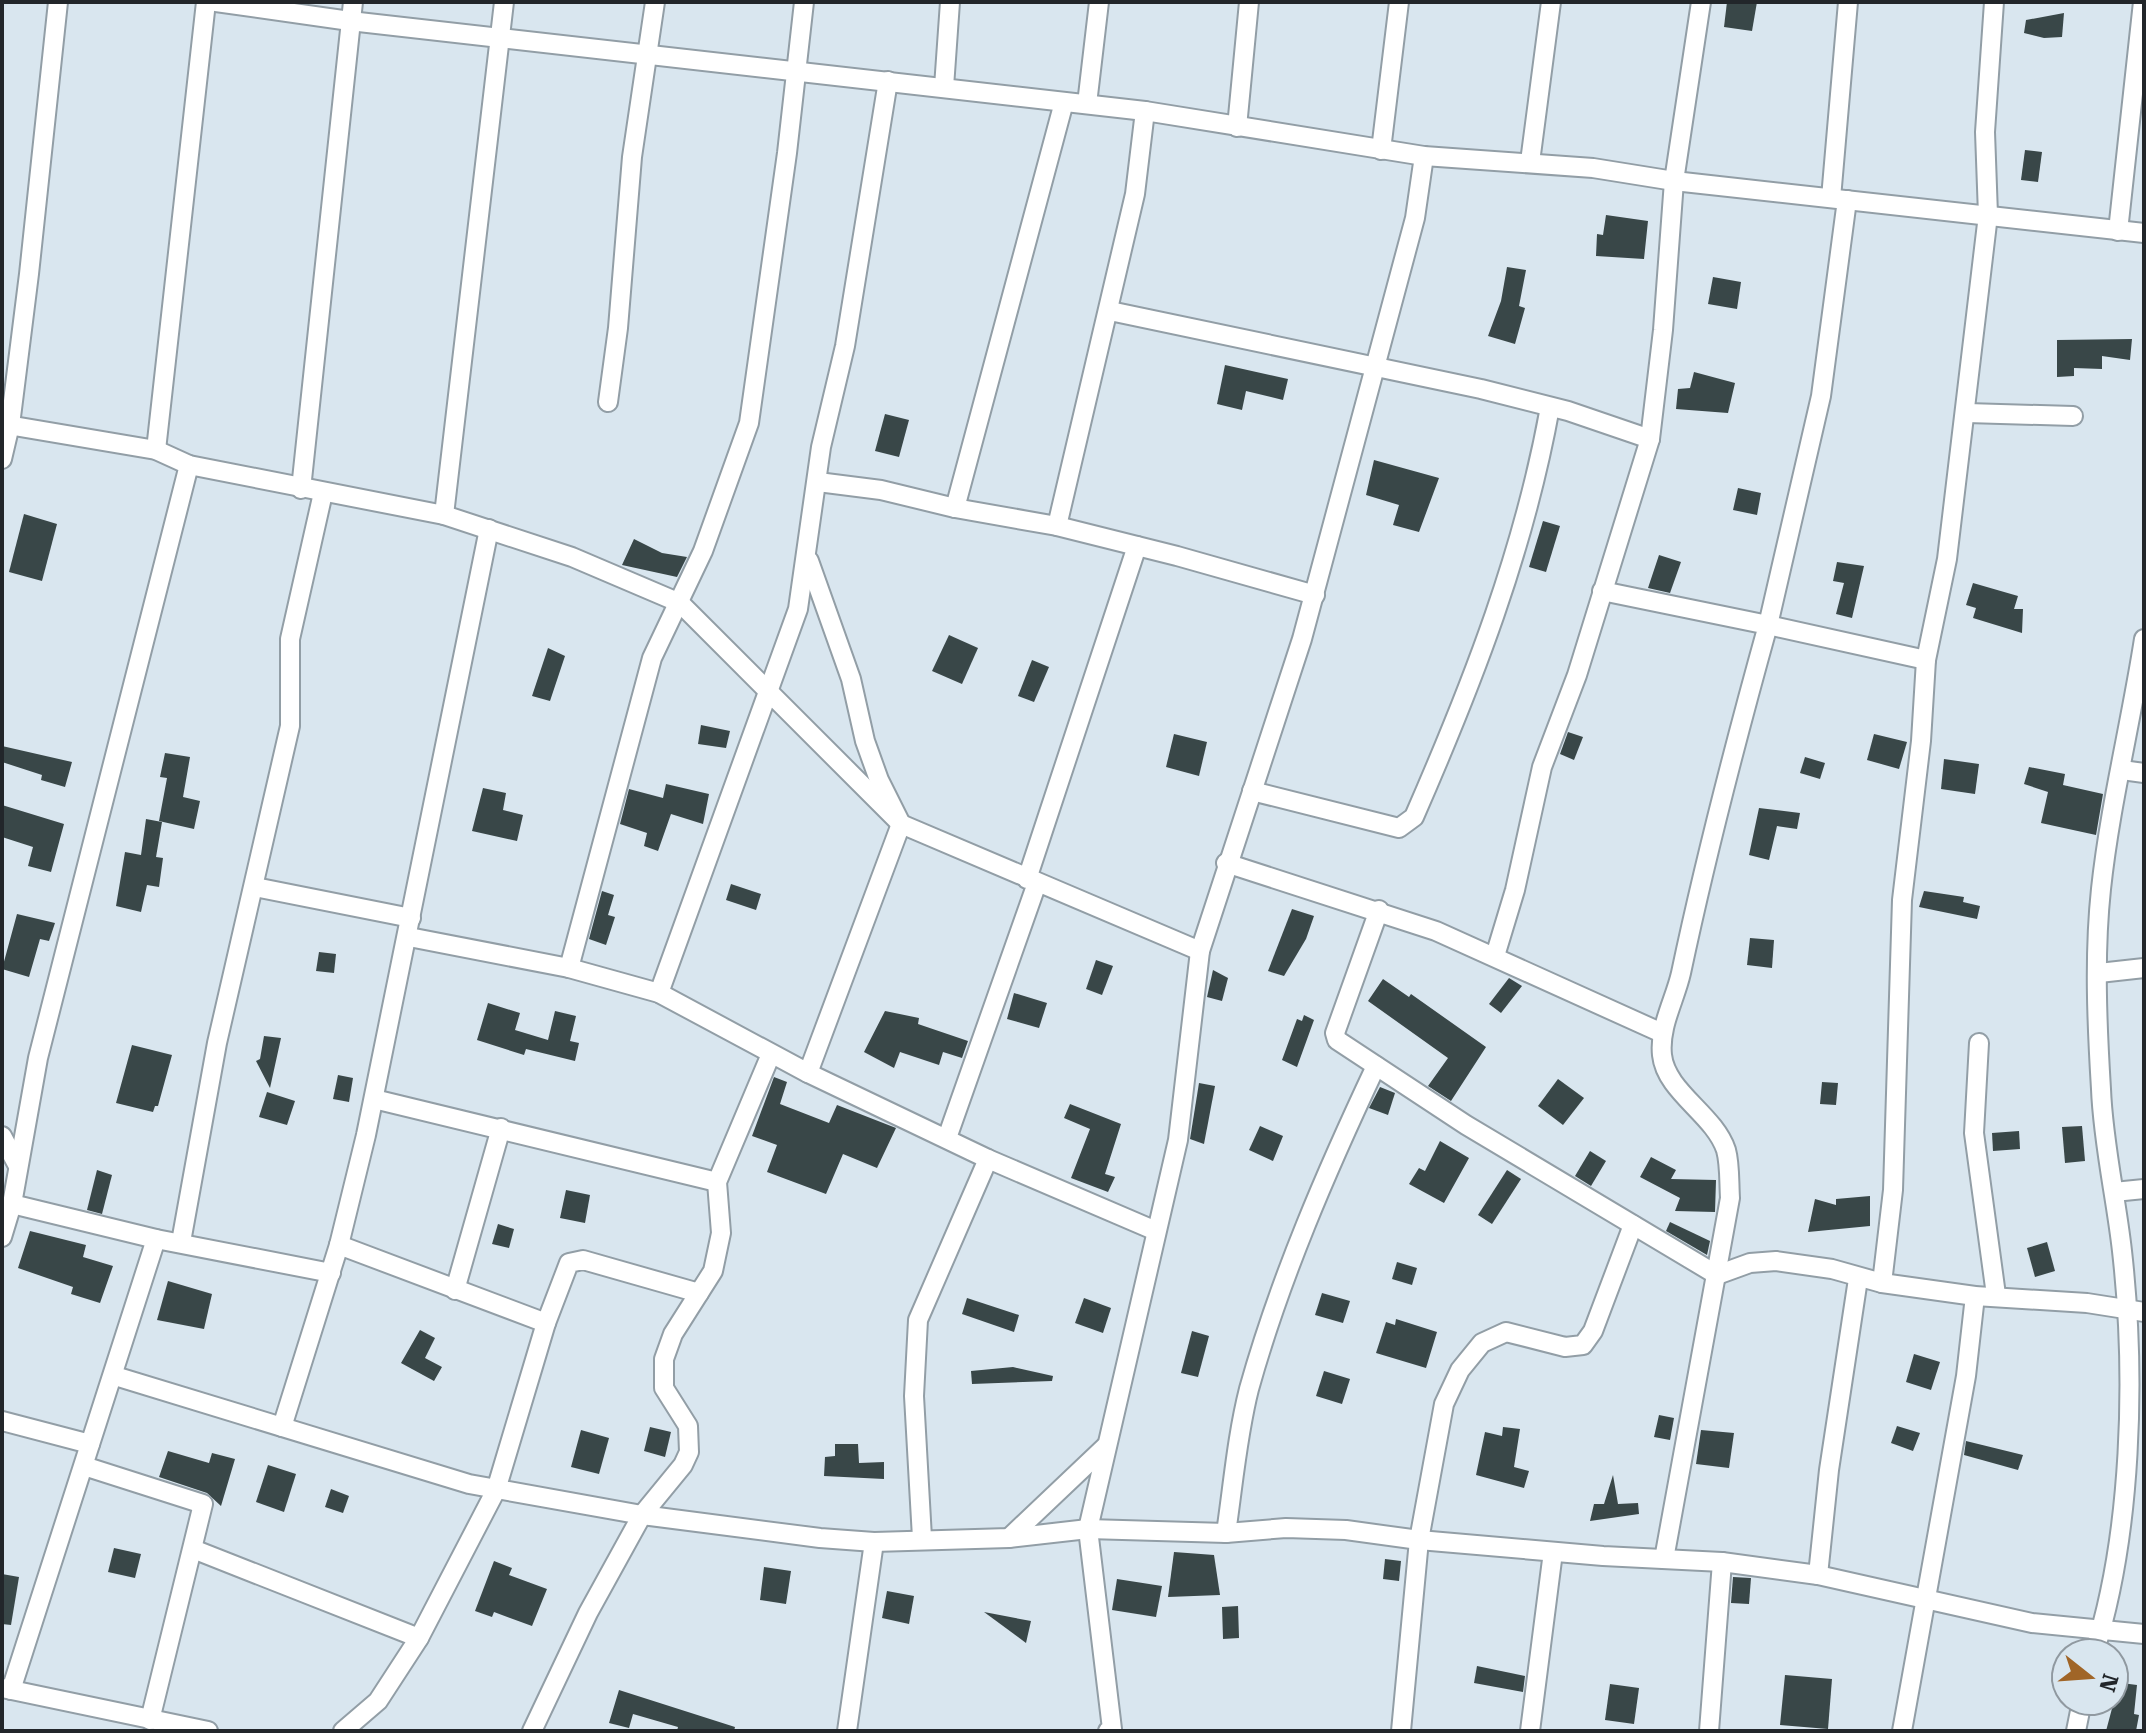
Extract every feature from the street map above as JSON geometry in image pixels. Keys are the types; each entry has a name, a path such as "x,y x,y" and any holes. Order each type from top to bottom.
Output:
{"street":[{"path":"2,459 58,2"},
{"path":"156,450 206,2"},
{"path":"216,2 351,12 500,37 648,56 1145,111 1424,156 1530,162 2144,233"},
{"path":"444,515 504,2"},
{"path":"608,402 618,328 632,157 655,2"},
{"path":"569,968 652,658 680,603 749,423 804,2"},
{"path":"944,87 950,2"},
{"path":"1087,104 1099,2"},
{"path":"1237,127 1249,2"},
{"path":"1381,150 1399,2"},
{"path":"1530,162 1551,2"},
{"path":"1495,956 1515,890 1542,767 1577,675 1650,439 1663,330 1674,181 1701,2"},
{"path":"1664,1559 1693,1384 1730,1198 1726,1151 1711,1123 1670,1073 1662,1058 1662,1033 1680,977 1706,853 1768,625 1821,396 1839,199 1848,2"},
{"path":"1882,1283 1893,1190 1902,900 1921,741 1926,660 1947,559 1967,413 1988,215 1985,132 1994,2"},
{"path":"2118,231 2143,2"},
{"path":"301,489 351,12"},
{"path":"659,993 798,609 821,447 845,346 888,81"},
{"path":"955,508 1064,102"},
{"path":"1057,526 1110,311 1135,194 1145,111"},
{"path":"1111,1730 1088,1529 1178,1140 1200,951 1315,595 1415,218 1424,156"},
{"path":"1110,311 1550,407 1650,439"},
{"path":"1252,791 1399,828 1414,817 1499,609 1535,490 1550,407"},
{"path":"1967,413 2073,416"},
{"path":"6,424 156,450 189,465 444,515 572,557 680,603 768,695 901,824 1200,951"},
{"path":"2,1237 12,1204 38,1058 189,465"},
{"path":"818,482 881,490 955,508 1057,526 1315,595"},
{"path":"181,1242 217,1043 290,726 290,639 323,493"},
{"path":"282,1427 339,1245 374,1099 489,529"},
{"path":"947,1138 1137,546"},
{"path":"808,555 851,679 865,741 879,780 901,824 808,1073"},
{"path":"1602,591 1926,660"},
{"path":"2099,1637 2127,1444 2135,1311 2114,1192 2101,1092 2099,973 2103,878 2144,639"},
{"path":"2122,770 2144,773"},
{"path":"1226,863 1379,910 1495,956 1603,1009 1662,1033"},
{"path":"255,887 411,918"},
{"path":"1379,910 1335,1033 1337,1040 1466,1125 1717,1275"},
{"path":"409,937 569,968 659,993 808,1073 988,1159 1156,1231"},
{"path":"2099,973 2144,968"},
{"path":"1979,1043 1974,1133 1996,1295"},
{"path":"532,1731 588,1613 642,1515 683,1465 689,1452 688,1426 670,1401 661,1374 667,1347 713,1271 720,1249 717,1182 771,1054"},
{"path":"1226,1533 1244,1414 1255,1370 1311,1211 1376,1066"},
{"path":"374,1099 717,1182"},
{"path":"455,1290 501,1128"},
{"path":"2,1136 18,1166"},
{"path":"922,1538 914,1396 918,1320 988,1159"},
{"path":"2114,1192 2144,1189"},
{"path":"12,1204 156,1239 331,1273"},
{"path":"1401,1731 1419,1540 1444,1404 1460,1370 1482,1343 1506,1332 1565,1347 1583,1345 1593,1331 1633,1225"},
{"path":"156,1239 115,1376 7,1689 202,1731"},
{"path":"339,1245 546,1323"},
{"path":"343,1731 378,1701 419,1638 496,1490 546,1323 573,1260 699,1293"},
{"path":"1717,1275 1750,1263 1776,1261 1832,1269 1858,1279 1975,1296 1996,1295 2135,1311"},
{"path":"1818,1575 1829,1470 1858,1279"},
{"path":"1902,1731 1966,1376 1975,1296"},
{"path":"115,1376 496,1490 642,1515 874,1542 922,1538 1009,1538 1088,1529 1226,1533 1286,1528 1346,1530 1553,1552 1722,1562 1818,1575 2032,1623 2144,1634"},
{"path":"2,1421 90,1444"},
{"path":"1009,1538 1105,1447"},
{"path":"84,1466 201,1502 203,1507 150,1720"},
{"path":"847,1731 874,1542"},
{"path":"193,1549 419,1638"},
{"path":"1530,1731 1541,1668 1553,1552"},
{"path":"1709,1731 1722,1562"}],"building":[{"path":"1727,2 1757,2 1752,31 1724,27"},
{"path":"2064,13 2062,37 2044,38 2024,33 2026,20"},
{"path":"2025,150 2042,152 2038,182 2021,180"},
{"path":"1606,215 1648,221 1644,259 1596,256 1597,234 1603,235"},
{"path":"1507,267 1526,270 1519,306 1525,308 1515,344 1488,336 1501,301"},
{"path":"1713,277 1741,282 1737,309 1708,304"},
{"path":"2132,339 2130,360 2102,356 2102,369 2074,368 2074,376 2057,377 2057,340"},
{"path":"1225,365 1288,379 1283,400 1246,391 1242,410 1217,404"},
{"path":"1694,372 1735,383 1728,413 1676,409 1678,389 1690,388"},
{"path":"885,414 909,420 899,457 875,451"},
{"path":"1374,460 1439,478 1419,532 1393,525 1399,505 1366,495"},
{"path":"1738,488 1761,493 1757,515 1733,510"},
{"path":"24,514 57,524 42,581 9,572"},
{"path":"1543,521 1560,526 1546,572 1529,567"},
{"path":"634,539 662,553 687,557 677,577 622,565"},
{"path":"1659,555 1681,562 1670,593 1648,588"},
{"path":"1837,562 1864,566 1852,618 1836,614 1844,583 1833,581"},
{"path":"1973,583 2018,596 2014,609 2023,609 2022,633 1973,618 1976,608 1966,605"},
{"path":"949,635 978,648 962,684 932,671"},
{"path":"548,648 565,656 550,701 532,696"},
{"path":"1032,660 1049,667 1034,702 1018,696"},
{"path":"701,725 730,731 726,748 698,744"},
{"path":"1568,732 1583,737 1574,760 1560,754"},
{"path":"1174,734 1207,742 1199,776 1166,767"},
{"path":"1874,734 1907,742 1899,769 1867,760"},
{"path":"2,746 72,762 65,787 41,780 42,775 2,762"},
{"path":"165,753 190,757 183,797 200,801 194,829 159,821 167,778 160,777"},
{"path":"1805,757 1825,763 1820,779 1800,773"},
{"path":"1944,759 1979,764 1975,794 1941,789"},
{"path":"2029,767 2065,774 2063,785 2103,794 2096,835 2041,823 2048,792 2024,784"},
{"path":"666,784 709,794 703,824 671,814 658,851 644,846 647,833 620,824 629,789 663,798"},
{"path":"483,788 506,793 503,810 523,815 517,841 472,831"},
{"path":"2,805 64,824 51,872 28,866 33,847 2,837"},
{"path":"1759,808 1800,813 1797,829 1777,826 1769,860 1749,855"},
{"path":"146,819 162,822 156,857 163,858 159,887 147,885 141,912 116,906 125,852 141,855"},
{"path":"731,884 761,894 756,910 726,900"},
{"path":"602,891 614,895 608,915 615,917 606,945 589,939"},
{"path":"1924,891 1964,897 1963,902 1980,906 1977,919 1919,907"},
{"path":"1292,909 1314,916 1306,939 1284,976 1268,971"},
{"path":"17,914 55,923 49,941 40,939 29,977 2,969"},
{"path":"1750,938 1774,940 1772,968 1747,965"},
{"path":"319,952 336,954 334,973 316,971"},
{"path":"1096,960 1113,966 1102,995 1086,989"},
{"path":"1213,970 1228,978 1222,1001 1207,997"},
{"path":"1509,978 1522,986 1501,1013 1489,1004"},
{"path":"1383,979 1409,997 1411,994 1486,1047 1451,1101 1428,1086 1448,1058 1368,1001"},
{"path":"1014,993 1047,1003 1039,1028 1007,1019"},
{"path":"488,1003 520,1013 515,1030 548,1040 555,1011 576,1016 570,1041 579,1043 575,1061 526,1049 524,1055 477,1040"},
{"path":"885,1011 919,1018 918,1024 968,1041 962,1058 943,1052 939,1065 900,1052 894,1068 864,1052"},
{"path":"1304,1015 1314,1020 1297,1067 1282,1060 1297,1019 1302,1021"},
{"path":"264,1036 281,1038 270,1088 256,1061 260,1059"},
{"path":"132,1045 172,1055 158,1106 153,1112 116,1103"},
{"path":"338,1075 353,1078 349,1102 333,1099"},
{"path":"774,1077 787,1082 780,1104 829,1123 837,1105 896,1128 877,1168 843,1154 826,1194 767,1172 777,1145 752,1136"},
{"path":"1558,1079 1584,1098 1563,1125 1538,1106"},
{"path":"1822,1082 1838,1083 1836,1105 1820,1104"},
{"path":"1199,1083 1215,1086 1204,1144 1190,1139"},
{"path":"1380,1087 1395,1093 1388,1115 1369,1108"},
{"path":"267,1092 295,1101 287,1125 259,1117"},
{"path":"1070,1104 1121,1124 1105,1174 1115,1177 1108,1192 1071,1178 1090,1129 1064,1118"},
{"path":"1260,1126 1283,1136 1273,1161 1249,1150"},
{"path":"2082,1126 2085,1161 2065,1163 2062,1127"},
{"path":"2019,1131 2020,1149 1993,1151 1992,1133"},
{"path":"1440,1141 1469,1158 1444,1203 1409,1184 1419,1168 1425,1171"},
{"path":"1590,1151 1606,1161 1591,1186 1575,1176"},
{"path":"1651,1157 1676,1170 1671,1179 1716,1180 1715,1212 1675,1211 1680,1198 1640,1177"},
{"path":"97,1170 112,1175 102,1214 87,1210"},
{"path":"1507,1170 1521,1179 1492,1224 1478,1215"},
{"path":"566,1190 590,1195 585,1223 560,1218"},
{"path":"1870,1196 1870,1226 1808,1232 1815,1199 1836,1205 1836,1199"},
{"path":"1670,1222 1710,1241 1707,1255 1666,1231"},
{"path":"498,1224 514,1229 509,1248 492,1244"},
{"path":"30,1231 86,1245 83,1257 113,1266 100,1303 71,1294 73,1287 18,1268"},
{"path":"2047,1242 2055,1271 2035,1277 2027,1248"},
{"path":"1397,1262 1417,1268 1412,1285 1392,1279"},
{"path":"168,1281 212,1294 204,1329 157,1320"},
{"path":"1322,1293 1350,1301 1343,1323 1315,1315"},
{"path":"967,1298 1019,1315 1014,1332 962,1314"},
{"path":"1084,1298 1111,1308 1103,1333 1075,1323"},
{"path":"1396,1319 1437,1332 1426,1368 1376,1353 1386,1322 1395,1325"},
{"path":"420,1330 435,1338 425,1358 442,1367 434,1381 401,1363"},
{"path":"1192,1331 1209,1336 1198,1377 1181,1373"},
{"path":"1914,1354 1940,1362 1931,1390 1906,1382"},
{"path":"1013,1367 1053,1376 1052,1381 972,1384 971,1371"},
{"path":"1324,1371 1350,1379 1342,1404 1316,1396"},
{"path":"1659,1415 1674,1418 1670,1440 1654,1437"},
{"path":"1897,1426 1920,1433 1913,1451 1891,1443"},
{"path":"650,1427 671,1432 665,1457 644,1451"},
{"path":"1503,1427 1520,1429 1514,1467 1529,1471 1524,1488 1476,1475 1485,1432 1502,1436"},
{"path":"581,1430 609,1438 599,1474 571,1467"},
{"path":"1701,1430 1734,1433 1729,1468 1696,1464"},
{"path":"1966,1441 2023,1455 2018,1470 1964,1455"},
{"path":"835,1444 858,1444 859,1463 884,1462 884,1479 824,1476 825,1457 835,1456"},
{"path":"168,1451 209,1463 212,1453 235,1459 221,1506 207,1493 159,1477"},
{"path":"268,1465 296,1474 284,1512 256,1502"},
{"path":"1613,1475 1618,1504 1638,1503 1639,1514 1590,1521 1594,1504 1604,1504"},
{"path":"331,1489 349,1496 343,1513 325,1507"},
{"path":"114,1548 141,1554 135,1578 108,1572"},
{"path":"1174,1552 1214,1555 1220,1595 1168,1597"},
{"path":"1385,1559 1401,1561 1399,1581 1383,1579"},
{"path":"494,1561 512,1568 509,1575 547,1589 532,1626 494,1612 492,1617 475,1611"},
{"path":"764,1567 791,1571 786,1604 760,1600"},
{"path":"2,1574 19,1577 11,1625 2,1624"},
{"path":"1733,1577 1751,1578 1749,1604 1731,1603"},
{"path":"1117,1579 1162,1586 1156,1617 1112,1610"},
{"path":"887,1591 914,1596 909,1624 882,1618"},
{"path":"1238,1606 1239,1638 1223,1639 1222,1607"},
{"path":"984,1612 1031,1621 1026,1643"},
{"path":"1477,1666 1525,1676 1523,1692 1474,1683"},
{"path":"1785,1675 1832,1679 1828,1729 1780,1725"},
{"path":"1610,1684 1639,1688 1634,1724 1605,1720"},
{"path":"2130,1684 2137,1685 2134,1714 2139,1715 2136,1731 2106,1731 2110,1717 2130,1717"},
{"path":"619,1690 735,1727 734,1731 677,1731 678,1727 633,1714 629,1728 609,1723"}]}
